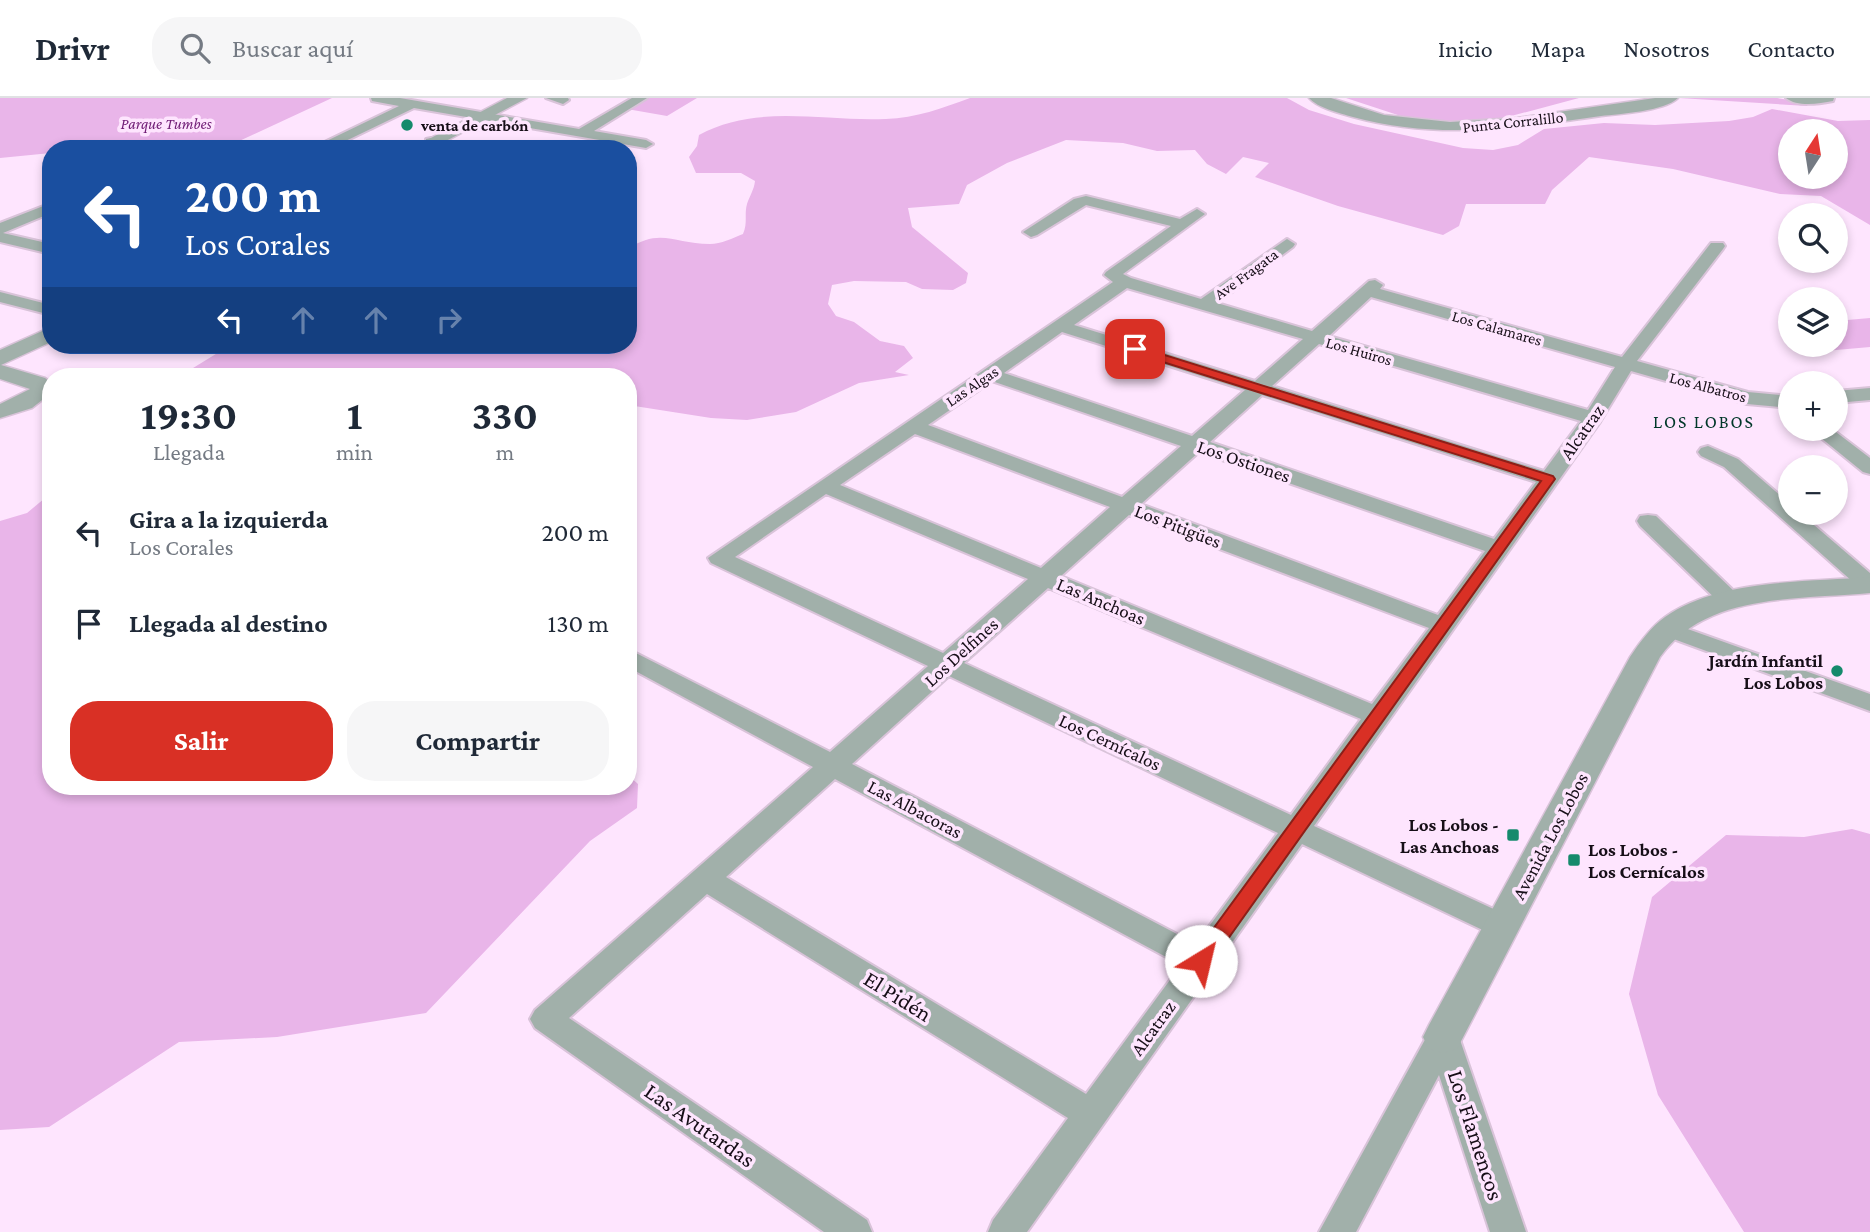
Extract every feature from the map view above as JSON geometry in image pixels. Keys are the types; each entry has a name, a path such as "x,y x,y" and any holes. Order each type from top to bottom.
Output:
{"street":[{"path":"377,98 624,140"},
{"path":"436,140 519,98"},
{"path":"581,132 641,98"},
{"name":"Punta Corralillo","path":"1317,98 1377,119 1415,126 1453,128 1517,124 1670,98"},
{"path":"1792,98 1828,98"},
{"path":"336,140 413,104"},
{"path":"594,105 622,109"},
{"path":"637,142 646,144 637,150"},
{"path":"1031,232 1086,200 1182,224"},
{"path":"0,229 42,211"},
{"path":"1125,282 1112,274 1196,214"},
{"path":"0,237 42,246"},
{"name":"Ave Fragata","path":"1204,305 1287,244"},
{"name":"Alcatraz","path":"1006,1232 1593,418 1626,365 1717,246"},
{"name":"Los Huiros","path":"1125,282 1593,418"},
{"name":"Las Algas","path":"719,558 1125,282"},
{"name":"Los Calamares","path":"1372,288 1626,365"},
{"name":"Los Delfines","path":"546,1019 1372,288"},
{"path":"0,298 42,308"},
{"path":"1060,326 1549,479"},
{"path":"0,359 42,338"},
{"name":"Los Albatros","path":"1626,365 1747,398 1778,402"},
{"path":"0,372 42,386"},
{"name":"Los Ostiones","path":"990,374 1499,548"},
{"path":"0,411 42,391"},
{"path":"1848,396 1870,394"},
{"name":"Los Pitigües","path":"914,426 1443,625"},
{"path":"1836,441 1870,468"},
{"path":"1708,452 1731,463 1870,585"},
{"name":"Las Anchoas","path":"824,486 1377,716"},
{"path":"1648,522 1730,600"},
{"name":"Los Cernícalos","path":"719,558 1502,926"},
{"name":"Avenida Los Lobos","path":"1337,1232 1645,657 1668,629 1691,614 1730,600 1870,585"},
{"path":"1668,629 1870,703"},
{"name":"Las Albacoras","path":"637,662 1201,961"},
{"name":"El Pidén","path":"705,878 1090,1114"},
{"name":"Las Avutardas","path":"546,1019 854,1232"},
{"name":"Los Flamencos","path":"1443,1037 1508,1232"}],"green space":[{"name":"Parque Tumbes","path":"0,98 332,98 241,140 42,140 42,154 0,158"},
{"path":"647,98 697,98 667,116 627,109"},
{"path":"970,98 1287,98 1309,110 1354,124 1463,148 1493,150 1518,145 1544,129 1604,123 1655,125 1729,121 1753,117 1772,109 1827,119 1778,119 1778,189 1848,189 1848,121 1870,120 1870,225 1848,212 1848,203 1833,203 1821,196 1780,194 1673,169 1589,157 1552,190 1545,204 1466,204 1459,226 1443,235 1338,206 1255,177 1269,163 1243,157 1226,174 1207,164 1195,150 1157,151 1123,143 1066,140 1007,163 967,185 959,204 908,208 912,227 968,273 966,283 953,290 922,289 906,282 854,281 832,285 828,304 836,316 854,322 880,341 904,346 913,358 895,372 909,375 859,383 796,412 747,420 711,418 637,406 637,368 193,368 216,354 637,354 637,243 649,239 668,238 714,244 743,234 747,204 755,181 741,173 696,173 689,157 697,146 699,135 721,125 767,117 908,117"},
{"path":"1346,98 1579,98 1485,123 1413,120"},
{"path":"1679,98 1777,98 1809,103 1807,106"},
{"path":"1870,318 1870,347 1848,349 1848,320"},
{"path":"42,500 42,795 637,795 637,783 638,784 637,808 590,841 426,1013 277,1037 179,1042 49,1127 0,1130 0,521 27,513"},
{"path":"1852,829 1870,834 1870,1232 1744,1232 1658,1095 1629,994 1652,897 1726,835 1804,837"}],"place":[{"name":"venta de carbón","path":"407,125"},
{"name":"Jardín Infantil Los Lobos","path":"1837,671"},
{"name":"Los Lobos - Las Anchoas","path":"1513,835"},
{"name":"Los Lobos - Los Cernícalos","path":"1574,860"}],"district":[{"name":"LOS LOBOS","path":"1704,422"}],"route":[{"path":"1135,349 1549,479 1201,961"}]}
